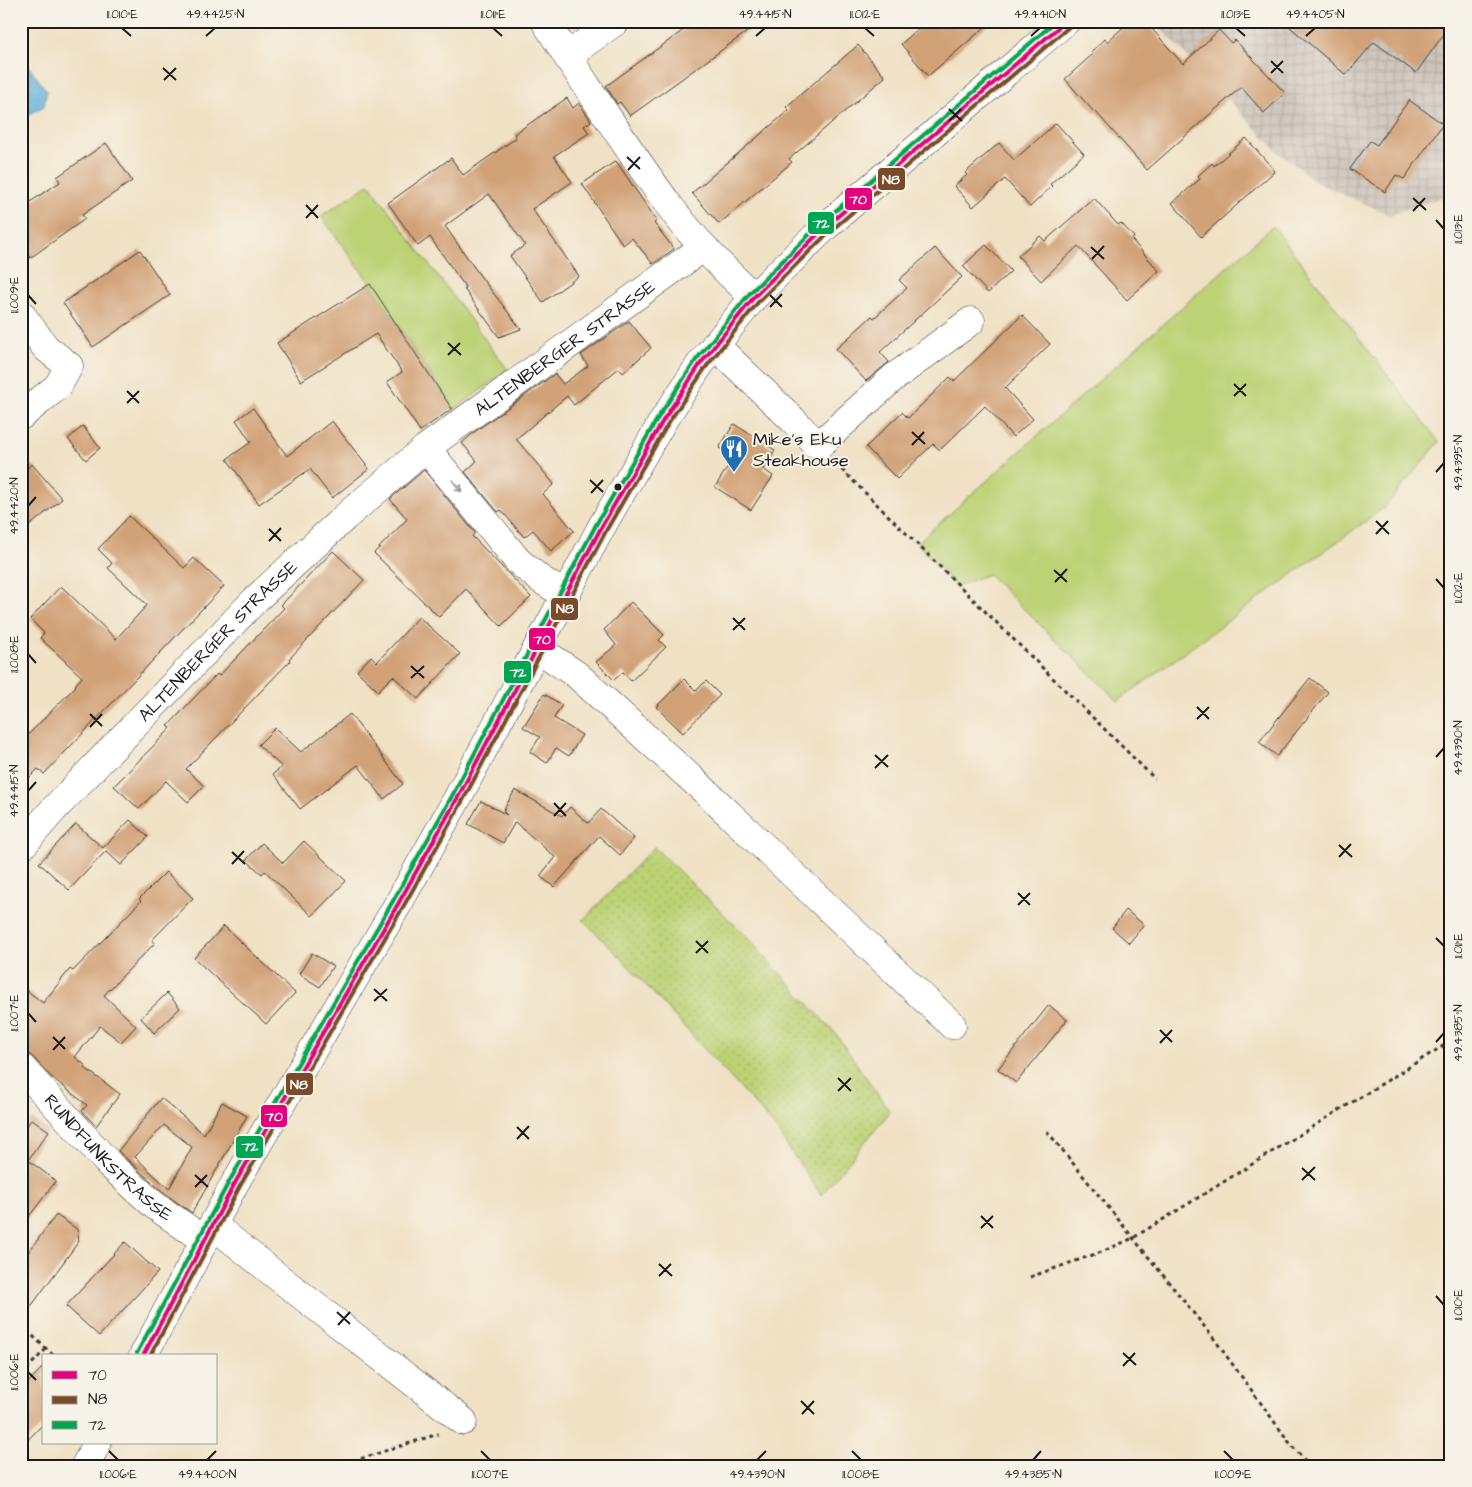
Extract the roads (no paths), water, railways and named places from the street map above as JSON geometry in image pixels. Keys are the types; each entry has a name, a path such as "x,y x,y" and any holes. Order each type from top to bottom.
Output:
{"street":[{"path":"545,21 641,167 672,209 704,248 754,297"},
{"path":"567,56 616,21"},
{"path":"144,1354 209,1232 495,730 607,518 687,383 714,345 754,297 791,260 842,212 1066,21"},
{"name":"ALTENBERGER STRASSE","path":"21,847 54,809 256,599 345,517 426,448 704,248"},
{"path":"21,314 46,348 69,366 58,386 21,416"},
{"path":"714,345 818,446 893,378 971,321"},
{"path":"426,448 518,562 565,595"},
{"path":"537,648 577,676 706,792 952,1025"},
{"name":"RUNDFUNKSTRASSE","path":"21,1067 110,1165 154,1205 209,1232 278,1277 463,1421"},
{"path":"84,1466 96,1444"}],"water":[{"path":"21,56 47,91 44,106 21,119"}],"place":[{"name":"Mike's Eku Steakhouse","path":"734,473"}]}
